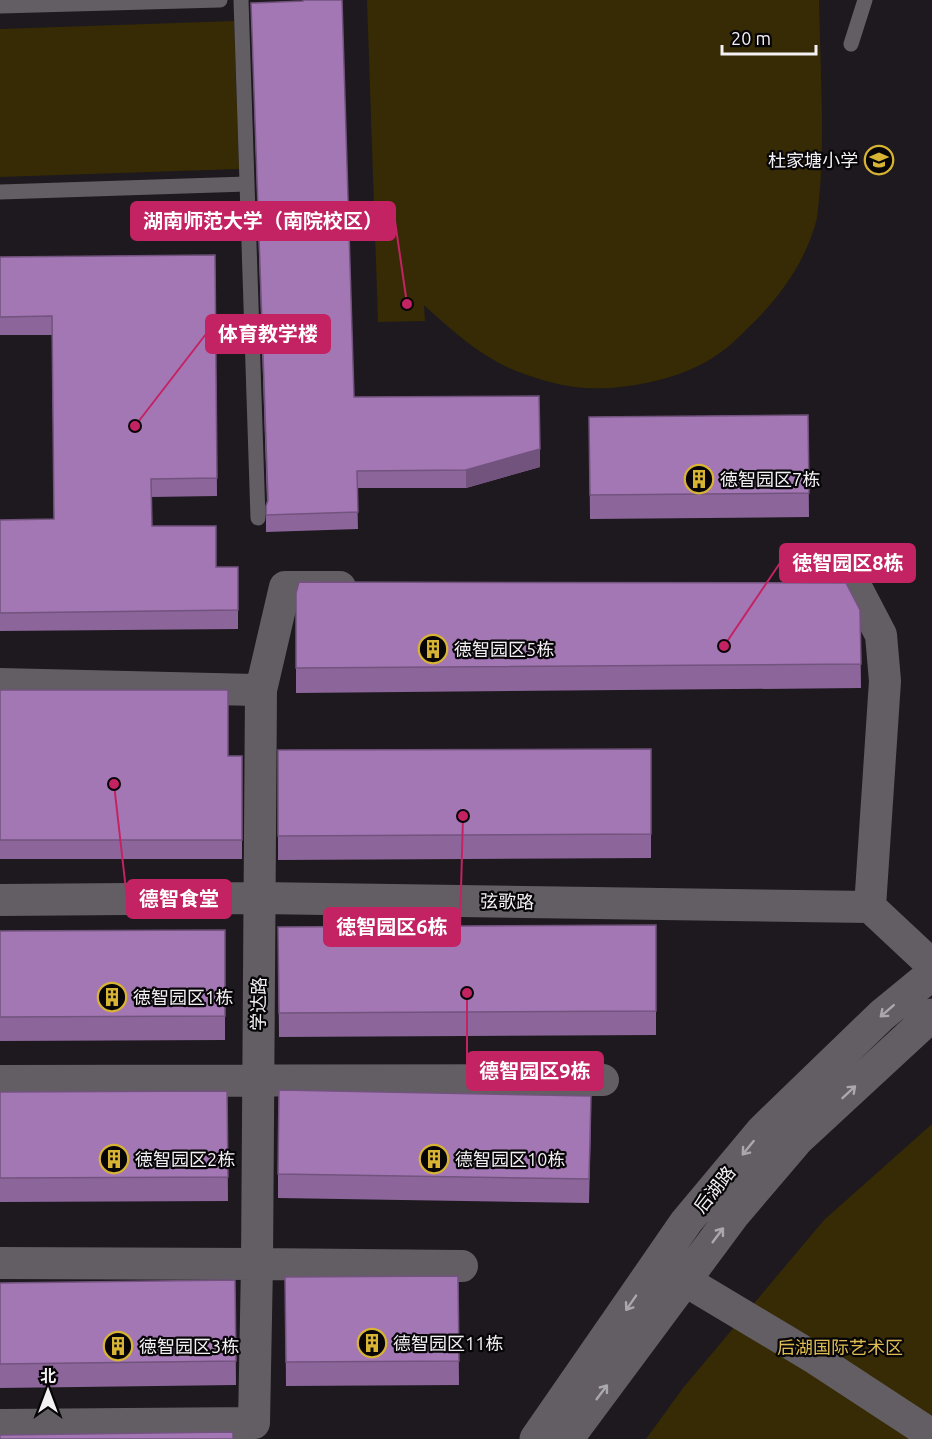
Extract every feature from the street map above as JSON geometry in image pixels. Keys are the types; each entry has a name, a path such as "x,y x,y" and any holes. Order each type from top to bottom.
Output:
{"main road":[{"name":"后湖路","path":"536,1439 687,1222 762,1131 882,1015 932,974"},
{"name":"后湖路","path":"567,1439 734,1214 797,1140 932,1016"}],"street":[{"name":"学达路","path":"0,1425 254,1423 261,690 285,587 368,587"},
{"path":"774,589 857,589 881,635 885,681 870,907 932,965"},
{"path":"0,684 261,690"},
{"name":"弦歌路","path":"0,900 259,897 870,907"},
{"path":"0,1081 603,1080"},
{"path":"0,1263 462,1266"},
{"path":"684,1280 816,1359 932,1435"}],"lane":[{"path":"0,6 220,0"},
{"path":"241,0 258,518"},
{"path":"851,44 865,0"},
{"path":"0,192 247,184"}],"green space":[{"path":"367,0 819,0 822,136 818,211 811,237 790,278 762,314 717,355 684,372 625,387 568,386 516,371 479,351 424,305 425,321 378,322"},
{"path":"234,21 239,169 0,177 0,29"},
{"name":"后湖国际艺术区","path":"932,1124 932,1439 646,1439 683,1388 824,1220"}],"building":[{"path":"342,0 354,397 539,396 540,449 466,470 357,471 358,512 266,515 268,500 251,3"},
{"path":"215,255 217,478 151,479 152,526 216,526 216,567 238,567 238,610 0,613 0,520 54,519 52,316 0,317 0,257"},
{"name":"徳智园区7栋","path":"808,415 809,493 590,495 589,417"},
{"path":"299,582 846,583 860,610 861,664 296,668 296,593"},
{"path":"0,690 228,690 228,756 242,756 242,840 0,840"},
{"path":"651,749 651,834 278,836 278,750"},
{"path":"656,925 656,1011 279,1013 278,927"},
{"name":"徳智园区1栋","path":"225,930 225,1016 0,1017 0,931"},
{"name":"德智园区10栋","path":"279,1090 591,1096 589,1179 278,1174"},
{"name":"徳智园区2栋","path":"227,1091 228,1177 0,1178 0,1092"},
{"name":"德智园区11栋","path":"458,1276 459,1361 286,1362 285,1277"},
{"name":"徳智园区3栋","path":"235,1280 236,1361 0,1364 0,1283"},
{"path":"233,1432 233,1439 0,1439 0,1435"}],"place":[{"name":"杜家塘小学","path":"879,160"},
{"name":"湖南师范大学（南院校区）","path":"407,304"},
{"name":"体育教学楼","path":"135,426"},
{"name":"徳智园区7栋","path":"699,479"},
{"name":"徳智园区8栋","path":"724,646"},
{"name":"徳智园区5栋","path":"433,649"},
{"name":"德智食堂","path":"114,784"},
{"name":"徳智园区6栋","path":"463,816"},
{"name":"德智园区9栋","path":"467,993"},
{"name":"徳智园区1栋","path":"112,997"},
{"name":"徳智园区2栋","path":"114,1159"},
{"name":"德智园区10栋","path":"434,1159"},
{"name":"德智园区11栋","path":"372,1343"},
{"name":"徳智园区3栋","path":"118,1346"}]}
